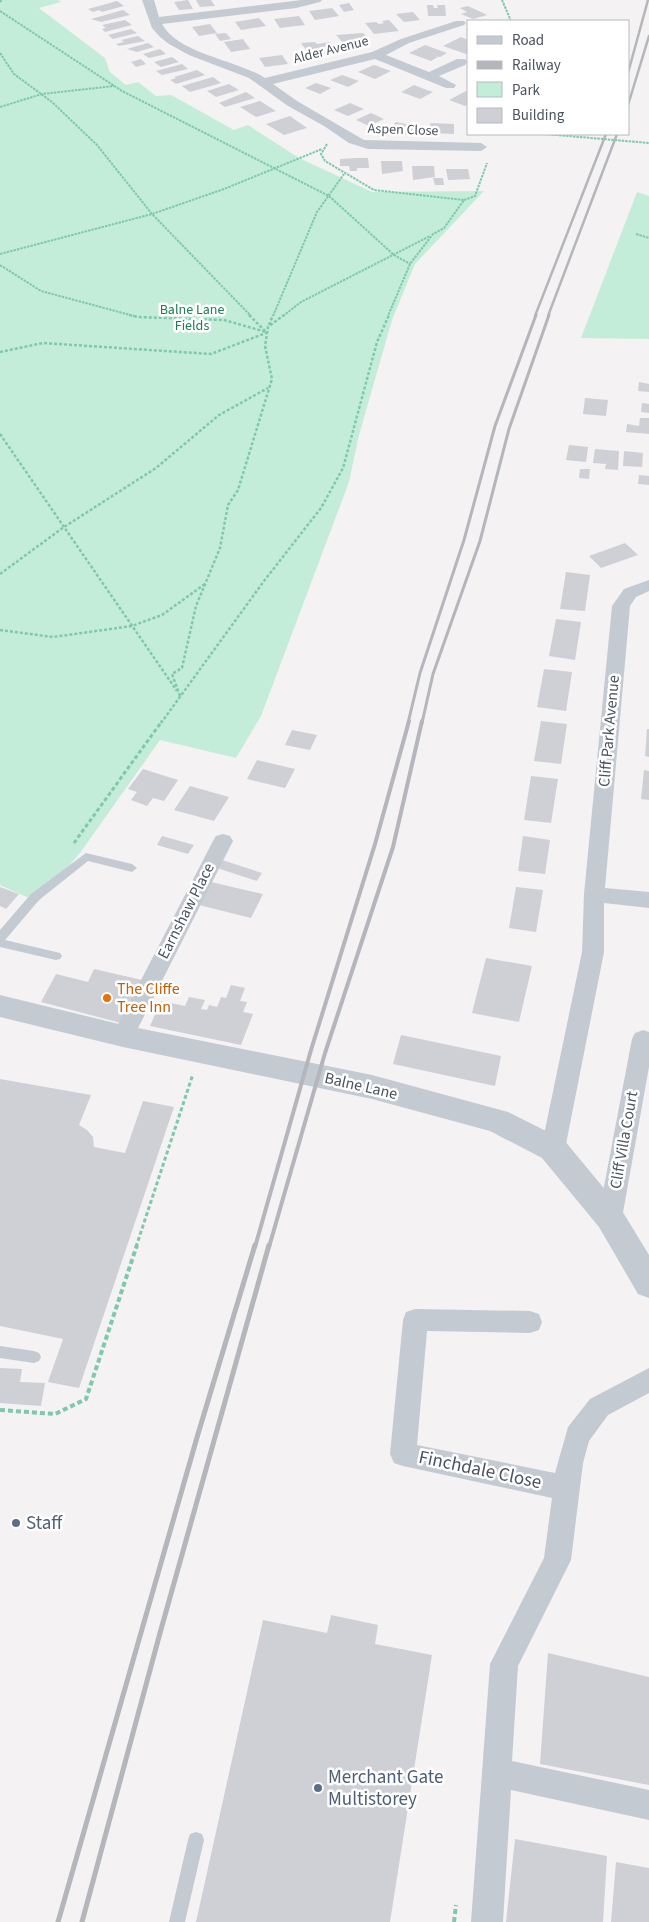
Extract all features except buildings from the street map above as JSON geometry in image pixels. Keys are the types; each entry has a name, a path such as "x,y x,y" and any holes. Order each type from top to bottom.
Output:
{"street":[{"path":"148,0 155,21 309,1"},
{"name":"Aspen Close","path":"155,21 162,33 181,46 202,56 234,67 264,82 287,100 324,120 353,142 368,145 452,150 481,147"},
{"name":"Alder Avenue","path":"264,82 376,55 427,29 460,23"},
{"path":"376,55 450,85"},
{"path":"430,76 461,62"},
{"path":"302,109 318,103"},
{"name":"Cliff Park Avenue","path":"553,1149 593,952 594,894 621,606 630,593 649,585"},
{"name":"Earnshaw Place","path":"123,1036 223,841"},
{"path":"594,894 649,900"},
{"name":"Balne Lane","path":"0,1006 123,1036 372,1087 498,1120 553,1149 610,1218 649,1284"},
{"name":"Cliff Villa Court","path":"610,1218 643,1039 649,1041"},
{"name":"Finchdale Close","path":"530,1322 415,1320 404,1454 567,1488"},
{"path":"487,1922 504,1664 557,1560 570,1463 577,1436 599,1407 649,1380"},
{"path":"497,1772 649,1805"}],"lane":[{"path":"0,938 35,897 86,857 132,868"},
{"path":"0,943 56,956"},
{"path":"0,1352 34,1357"},
{"path":"177,1922 196,1840"}],"path":[{"path":"502,0 511,20"},
{"path":"0,11 114,86 329,196 394,255 410,264"},
{"path":"0,53 14,74 42,94 98,145 152,214 267,332"},
{"path":"0,107 42,94 114,86"},
{"path":"0,254 152,214 224,189 322,149 332,137 333,128"},
{"path":"557,135 649,143"},
{"path":"322,149 321,154 325,161 344,174 374,190 464,200 475,196 489,158"},
{"path":"180,696 172,674 182,668 196,606 220,548 228,505 238,490 272,379 265,346 268,327 317,212 344,174"},
{"path":"268,327 301,302 444,228 464,200"},
{"path":"69,850 264,580 321,508 343,468 377,342 410,264 433,234"},
{"path":"636,234 649,238"},
{"path":"0,266 41,291 138,316 224,320 267,332"},
{"path":"0,352 43,344 211,354 267,332"},
{"path":"0,574 64,527 156,468 219,415 268,388"},
{"path":"0,434 180,696"},
{"path":"0,630 53,637 132,626 162,614 205,583"},
{"path":"0,1410 55,1414 86,1399 170,1137 200,1052"}],"green space":[{"name":"Balne Lane Fields","path":"0,0 58,0 61,2 39,8 105,58 110,72 126,85 138,82 156,96 171,95 234,130 248,125 299,158 372,192 484,191 415,264 392,320 359,435 349,482 261,716 236,758 160,740 80,853 38,902 0,885"},
{"path":"637,192 649,196 649,339 581,338"}],"railway":[{"path":"629,69 648,0"},
{"path":"629,102 649,36"},
{"path":"535,316 606,135"},
{"path":"548,316 617,135"},
{"path":"408,723 420,673 464,540 495,426 536,315"},
{"path":"422,723 433,674 480,541 509,429 549,315"},
{"path":"255,1247 311,1050 375,844 409,721"},
{"path":"269,1247 325,1053 393,847 422,721"},
{"path":"58,1922 198,1434 255,1245"},
{"path":"82,1922 160,1633 269,1245"}],"place":[{"name":"The Cliffe Tree Inn","path":"107,998"},
{"name":"Staff","path":"16,1523"},
{"name":"Merchant Gate Multistorey","path":"318,1788"}]}
